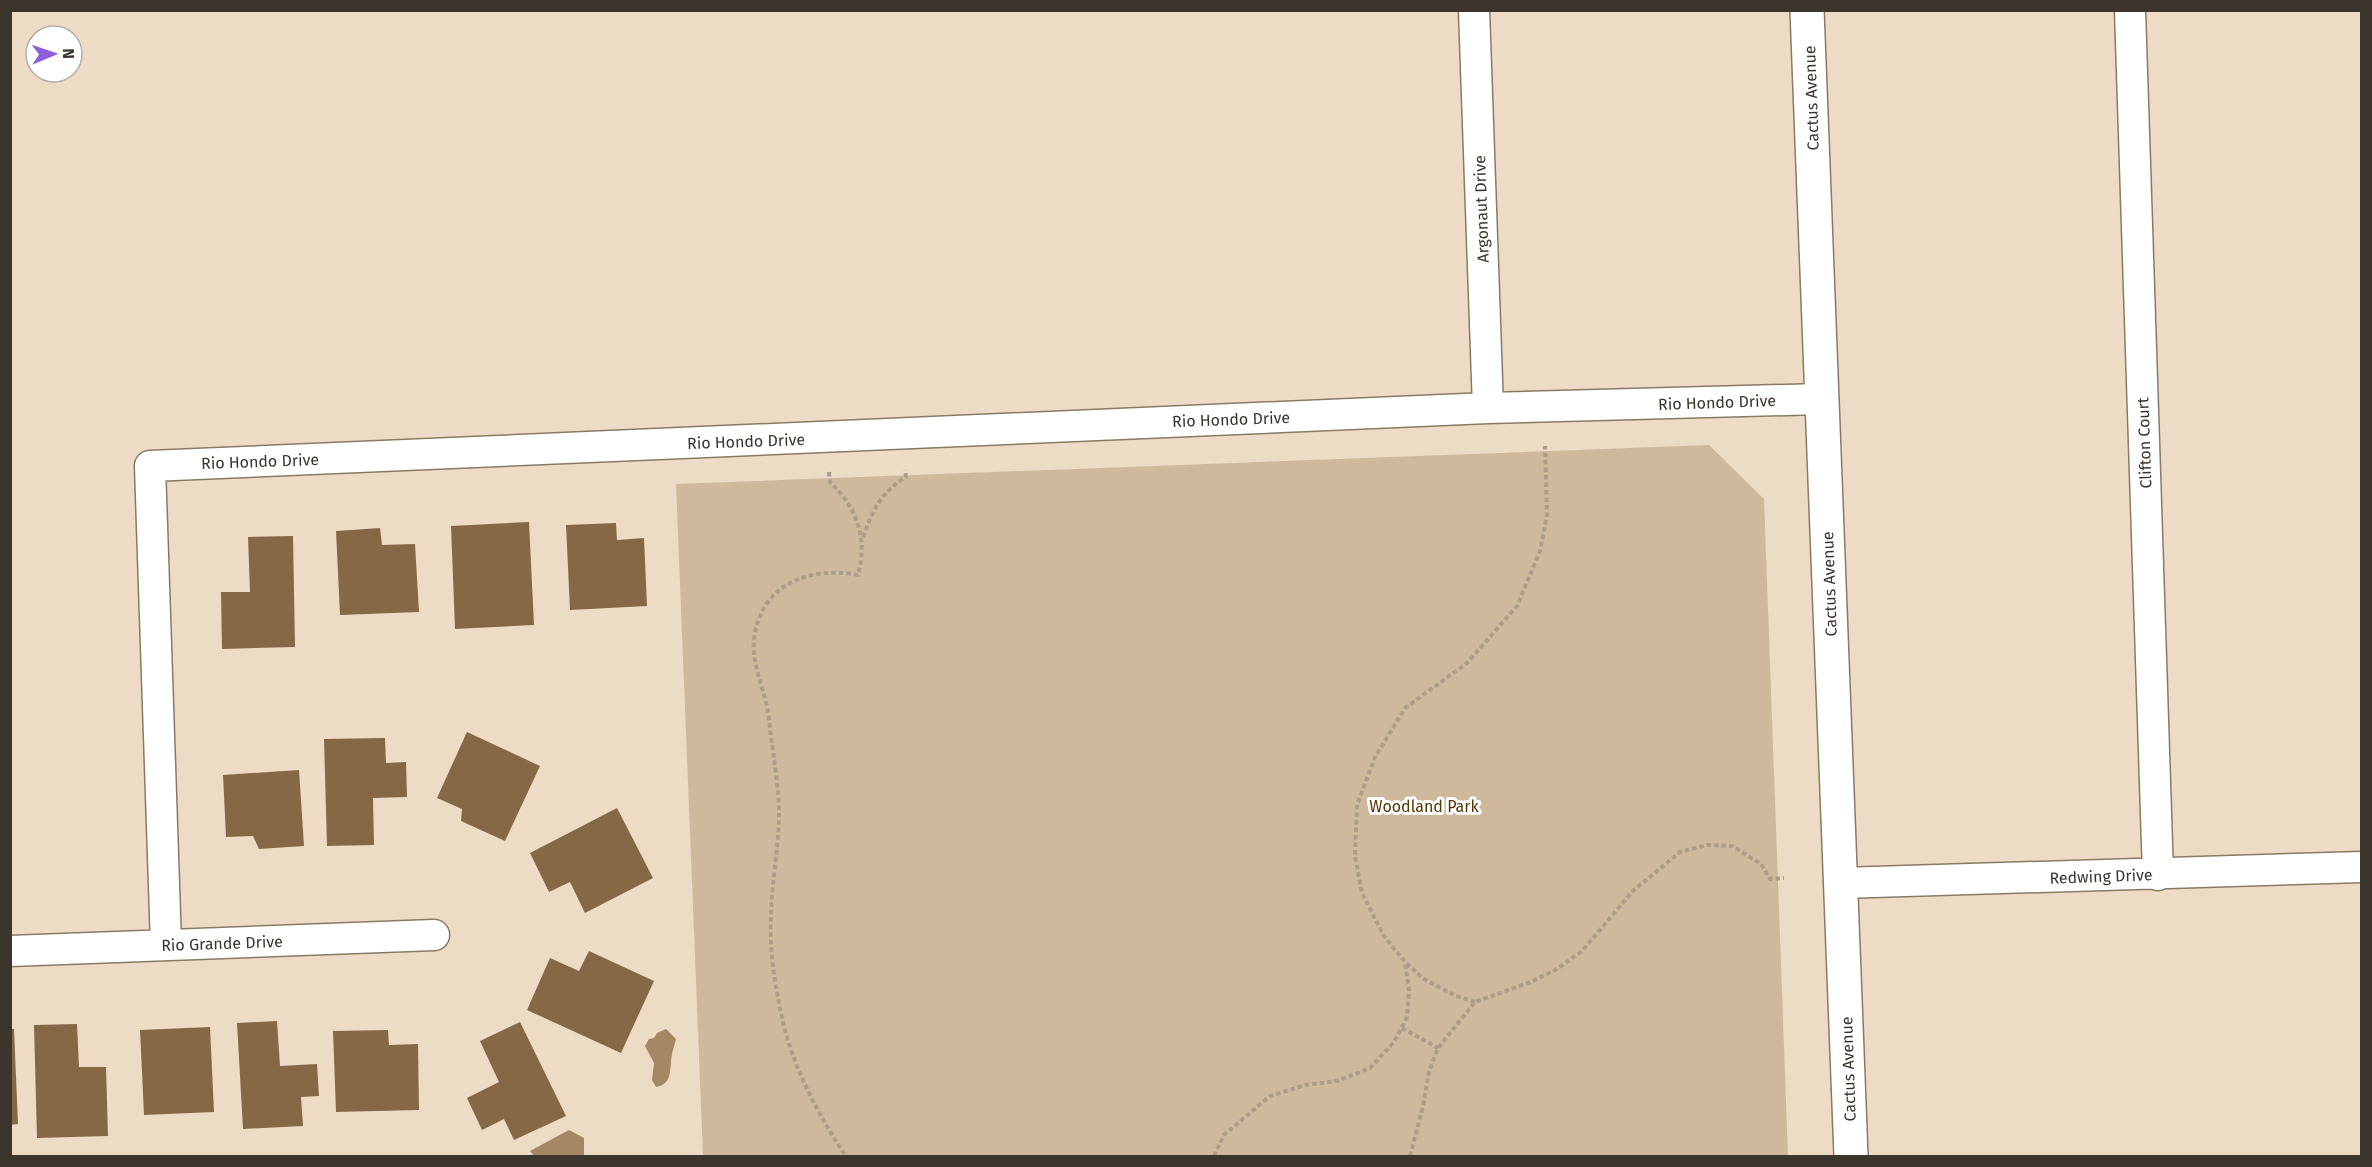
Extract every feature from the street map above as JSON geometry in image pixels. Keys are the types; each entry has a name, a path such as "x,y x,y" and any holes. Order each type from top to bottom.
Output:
{"main road":[{"name":"Cactus Avenue","path":"1807,10 1851,1156"}],"street":[{"name":"Argonaut Drive","path":"1474,10 1488,408"},
{"name":"Clifton Court","path":"2130,10 2158,875"},
{"name":"Rio Hondo Drive","path":"166,945 150,466 1488,408 1821,399"},
{"name":"Redwing Drive","path":"1841,883 2361,867"},
{"name":"Rio Grande Drive","path":"10,951 434,935"}],"path":[{"path":"1475,1002 1454,995 1424,979 1405,962 1384,936 1362,893 1355,856 1357,805 1375,757 1405,708 1467,663 1517,606 1540,551 1547,515 1545,446"},
{"path":"863,538 879,500 890,487 906,477 905,470"},
{"path":"829,472 830,482 849,505 863,538 862,560 858,575 841,571 803,577 772,595 762,612 756,631 753,654 767,702 779,817 771,952 783,1022 795,1061 831,1133 846,1156"},
{"path":"1410,1156 1429,1072 1438,1048 1475,1002 1533,981 1557,969 1582,951 1633,891 1680,852 1707,845 1732,846 1761,864 1770,879 1784,878"},
{"path":"1214,1156 1224,1135 1270,1096 1305,1085 1337,1081 1370,1068 1394,1042 1407,1017 1408,990 1405,962"},
{"path":"1402,1028 1438,1048"}],"green space":[{"name":"Woodland Park","path":"1709,445 1764,499 1788,1156 703,1156 676,484"}],"shaded area":[{"path":"666,1029 676,1039 670,1074 666,1082 656,1087 652,1080 654,1063 645,1046 649,1039"},
{"path":"569,1130 584,1138 584,1156 534,1156 530,1151"}],"building":[{"path":"529,522 534,625 455,629 451,526"},
{"path":"616,523 617,540 644,538 647,606 570,610 566,525"},
{"path":"380,528 382,545 415,544 419,612 340,615 336,531"},
{"path":"293,536 295,647 222,649 221,592 250,592 248,537"},
{"path":"467,732 540,766 505,841 461,821 462,809 437,798"},
{"path":"385,738 386,763 406,762 407,797 373,798 374,845 327,846 324,739"},
{"path":"299,770 304,846 259,849 253,836 226,837 223,775"},
{"path":"617,808 653,878 585,913 570,882 549,892 530,853"},
{"path":"589,951 654,981 621,1053 527,1010 550,958 579,971"},
{"path":"277,1021 280,1066 317,1064 319,1096 301,1097 303,1126 243,1129 237,1023"},
{"path":"520,1022 566,1116 514,1140 504,1119 482,1130 467,1098 499,1082 480,1041"},
{"path":"77,1024 79,1067 106,1067 108,1136 37,1138 34,1025"},
{"path":"210,1027 214,1112 144,1115 140,1030"},
{"path":"10,1029 14,1029 18,1124 10,1125"},
{"path":"388,1030 389,1045 418,1044 419,1110 336,1112 333,1031"}]}
